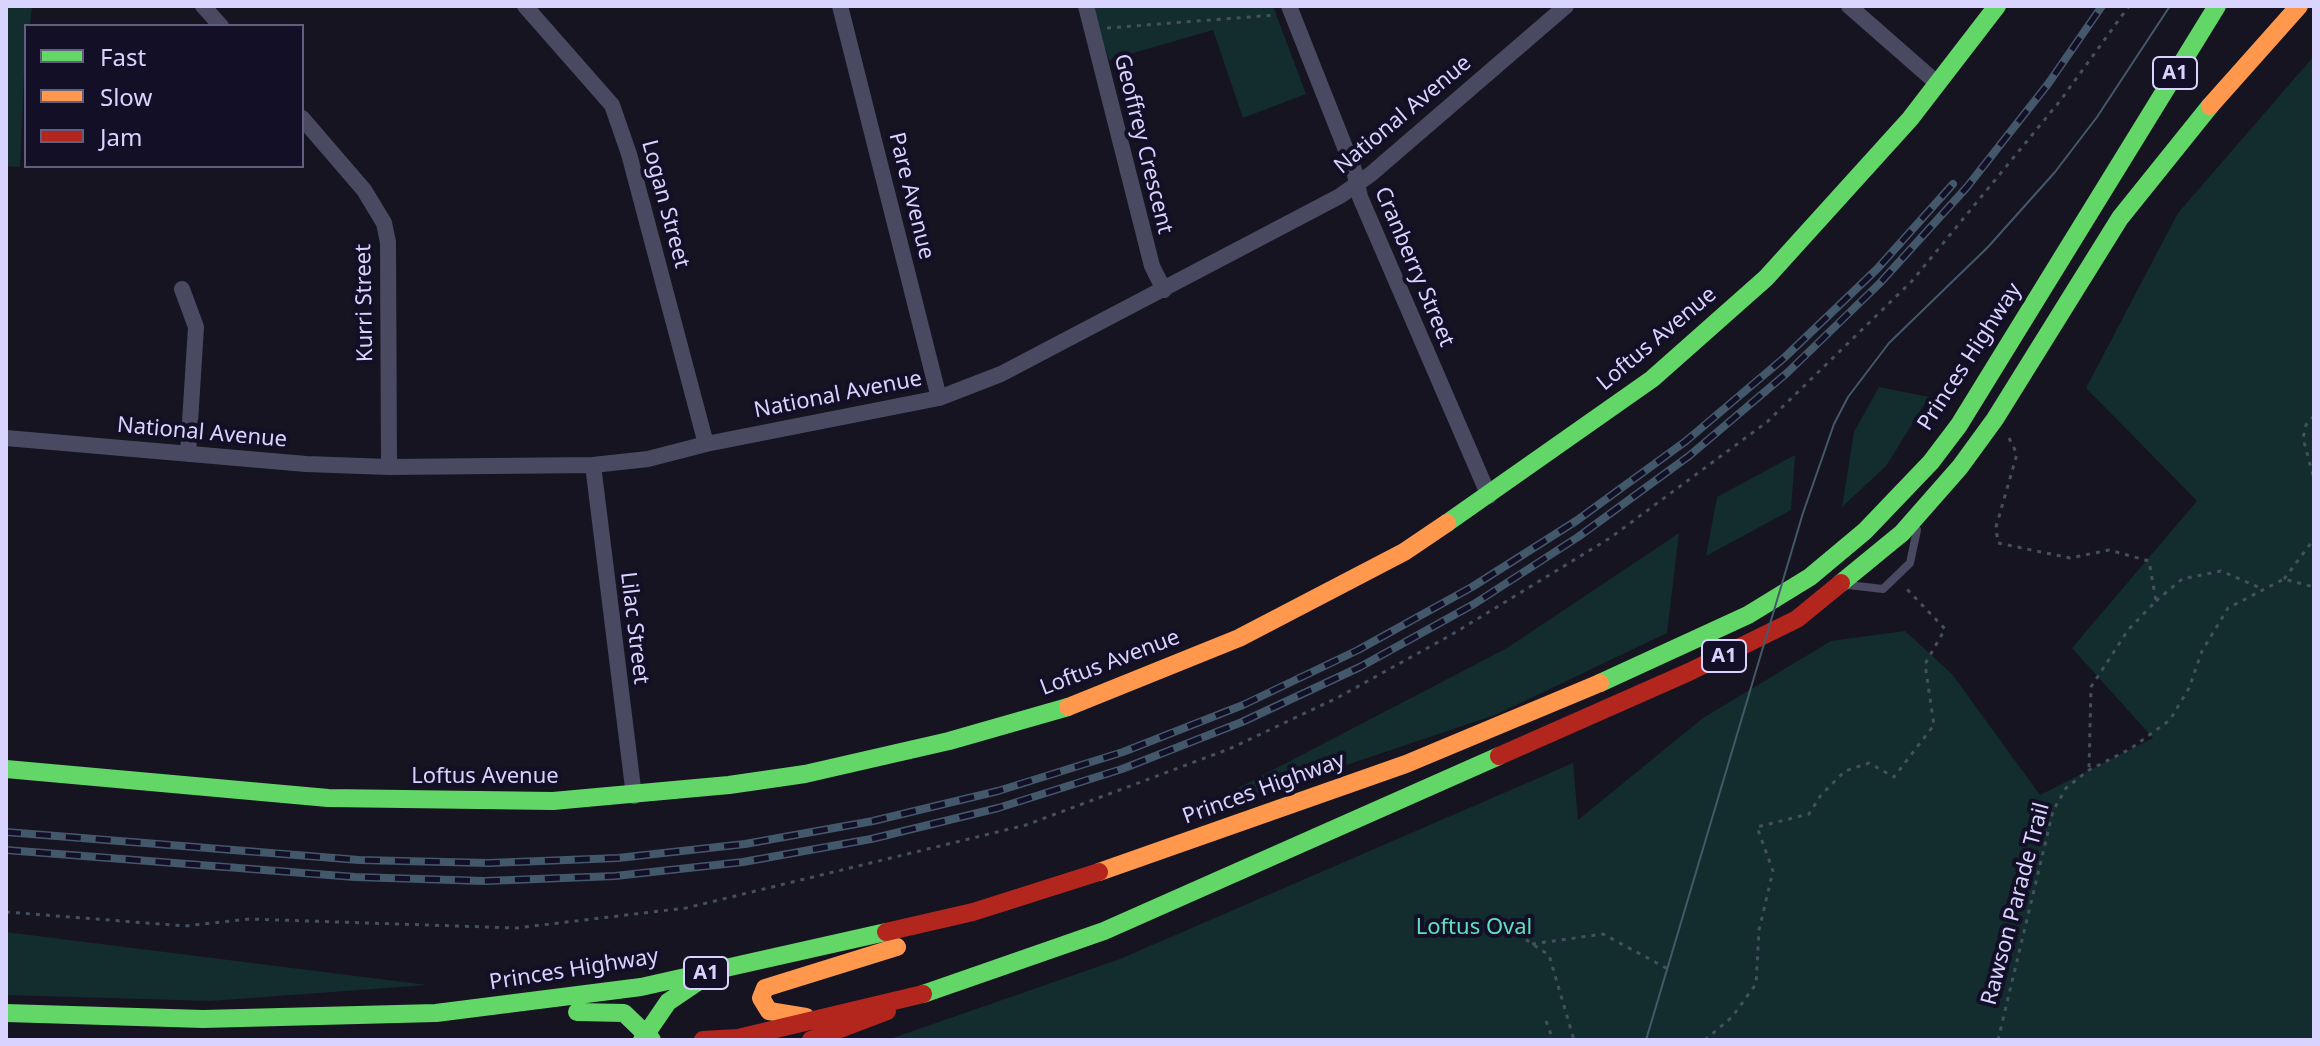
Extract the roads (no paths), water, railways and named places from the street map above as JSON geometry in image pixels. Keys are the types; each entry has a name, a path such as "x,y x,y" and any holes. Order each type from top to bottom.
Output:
{"main road":[{"name":"Loftus Avenue","path":"6,769 392,801 553,801 634,796 744,783 867,761 1065,708 1239,638 1404,552 1489,496 1652,379 1766,278 1835,207 1938,84 1997,6"},
{"name":"Princes Highway","path":"6,1013 203,1019 436,1013 641,987 726,970 973,912 1212,834 1510,723 1728,625 1810,577 1893,503 1959,425 2217,6"},
{"path":"2205,112 2282,6"},
{"name":"A1","path":"703,1040 738,1038 913,997 1090,936 1768,636 1843,585 1921,513 1995,419 2120,218 2205,112 2299,6"},
{"path":"827,1019 773,1013 762,1002 763,991 773,982 897,947 973,912"},
{"path":"436,1013 553,1014 610,1010 629,1016 647,1037 680,992 726,970"},
{"path":"811,1040 863,1023 913,997"}],"street":[{"path":"203,6 219,24"},
{"name":"Logan Street","path":"525,6 612,105 629,154 706,444"},
{"name":"Pare Avenue","path":"840,6 939,398"},
{"name":"Geoffrey Crescent","path":"1086,6 1152,266 1164,290"},
{"name":"National Avenue","path":"6,438 389,467 593,465 648,459 706,444 939,398 973,387 1164,290 1356,185 1566,6"},
{"path":"1849,6 1938,84"},
{"name":"Cranberry Street","path":"1290,10 1354,170 1356,185 1489,496"},
{"name":"Kurri Street","path":"304,120 364,190 384,223 388,242 389,467"},
{"path":"182,289 196,327 188,454"},
{"name":"Lilac Street","path":"593,465 634,796"}],"lane":[{"path":"1843,585 1883,589 1910,563 1921,513"}],"tram line":[{"path":"1646,1040 1803,513 1834,424 1848,397 1889,343 1988,247 2055,172 2097,117 2170,6"}],"railway":[{"path":"6,850 355,877 485,881 615,876 743,862 871,839 998,808 1122,769 1242,722 1360,667 1474,604 1578,537 1689,456 1787,373 1880,283 1967,187 2048,84 2102,6"},
{"path":"6,832 359,860 489,863 618,858 745,844 873,821 998,791 1123,752 1243,705 1358,650 1472,587 1576,521 1686,441 1784,358 1877,269 1953,184"}],"park label":[{"name":"Loftus Oval","path":"1474,928"}]}
